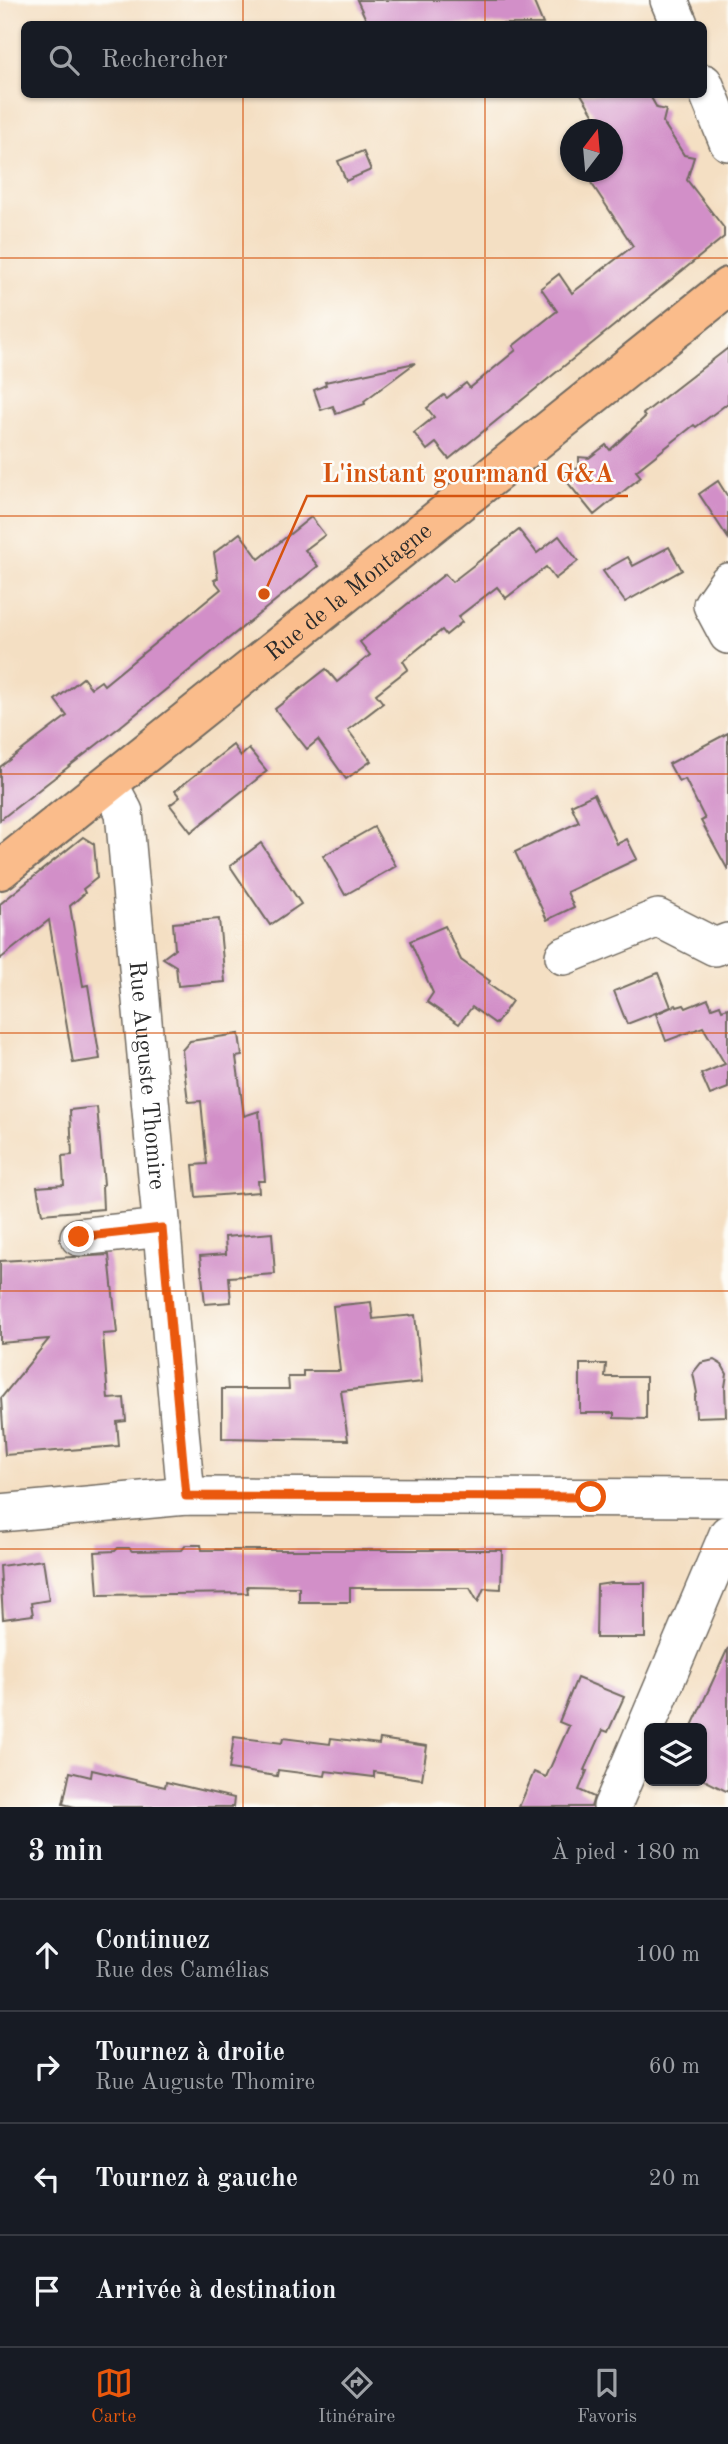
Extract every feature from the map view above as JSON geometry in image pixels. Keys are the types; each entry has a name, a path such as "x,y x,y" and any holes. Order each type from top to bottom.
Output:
{"main road":[{"name":"Rue de la Montagne","path":"0,870 728,287"}],"street":[{"path":"669,0 678,21"},
{"path":"707,90 728,142"},
{"path":"728,582 712,605 728,635"},
{"name":"Rue Auguste Thomire","path":"108,784 124,812 186,1496"},
{"path":"564,956 658,918 715,947 728,942"},
{"path":"79,1237 162,1228"},
{"path":"0,1513 186,1496 728,1498"},
{"path":"612,1807 728,1534"}],"building":[{"path":"357,0 533,0 542,21 367,21"},
{"path":"583,98 651,98 657,108 666,110 663,122 684,155 694,157 687,180 724,228 724,237 449,459 436,443 427,450 414,433 434,417 427,408 444,395 447,398 466,383 470,388 516,350 513,346 557,311 541,288 559,274 572,293 633,246 591,182 623,182 623,119 596,119"},
{"path":"363,151 371,170 346,181 338,161"},
{"path":"728,348 728,403 696,427 694,425 636,471 641,477 594,515 564,478 579,467 579,457 589,458 606,445 610,450 645,417 643,414"},
{"path":"415,363 364,401 365,404 336,414 333,406 321,410 314,390 326,385 325,382"},
{"path":"718,481 728,497 728,538 699,494"},
{"path":"311,517 325,535 305,550 318,566 0,820 0,767 67,716 55,700 83,678 91,688 101,681 104,685 221,589 214,580 218,578 214,553 240,533 259,559"},
{"path":"519,530 537,553 559,536 578,561 555,579 546,567 506,598 497,587 458,617 462,622 446,635 442,630 403,661 408,669 376,694 383,703 348,730 371,761 346,779 318,740 307,749 275,709 326,669 337,682 370,655 360,642 445,574 452,582"},
{"path":"669,547 682,570 625,602 603,571 628,557 633,566"},
{"path":"728,733 728,870 701,821 705,819 685,779 679,782 669,764"},
{"path":"233,745 241,756 249,749 267,771 191,832 170,805 180,797 175,791"},
{"path":"594,794 617,844 627,839 637,859 567,892 574,907 547,920 515,852 579,822 571,805"},
{"path":"374,827 396,866 345,895 323,856"},
{"path":"83,837 94,844 97,878 83,889 85,893 70,906 83,986 88,985 100,1059 73,1063 49,920 0,959 0,904"},
{"path":"261,843 301,904 270,925 230,866"},
{"path":"219,919 225,982 178,986 176,966 163,958 175,949 173,923"},
{"path":"445,926 461,960 512,1001 496,1024 472,1007 459,1024 427,1002 433,993 410,941"},
{"path":"658,973 671,1007 627,1024 614,991"},
{"path":"708,999 712,1008 720,1005 722,1010 728,1008 728,1088 710,1095 701,1074 725,1064 703,1027 666,1041 656,1014 676,1005 684,1005 686,1008"},
{"path":"239,1034 242,1056 236,1057 244,1116 259,1111 265,1181 258,1181 259,1192 196,1197 193,1165 207,1164 201,1101 188,1102 182,1050 190,1041"},
{"path":"97,1107 104,1184 103,1209 42,1214 37,1187 64,1185 62,1156 72,1155 70,1110"},
{"path":"272,1233 275,1274 229,1277 231,1302 205,1304 200,1256 226,1254 225,1237"},
{"path":"109,1255 117,1333 103,1334 108,1399 124,1398 126,1421 117,1422 119,1446 5,1455 1,1398 49,1339 0,1343 0,1261"},
{"path":"371,1302 373,1319 415,1315 422,1382 341,1391 348,1440 222,1438 222,1389 289,1389 288,1377 303,1377 303,1371 340,1371 333,1306"},
{"path":"714,1360 722,1365 727,1374 726,1416 696,1417 697,1393 693,1373 701,1363"},
{"path":"580,1364 606,1364 605,1377 646,1377 646,1419 614,1418 614,1413 580,1413"},
{"path":"186,1545 201,1545 202,1550 502,1550 501,1589 484,1588 478,1602 470,1588 350,1588 350,1602 299,1602 299,1587 247,1586 248,1593 98,1595 95,1552 115,1551 118,1548 129,1548 132,1551 182,1550"},
{"path":"43,1560 49,1600 31,1603 33,1615 3,1619 0,1566"},
{"path":"645,1583 645,1638 596,1638 597,1585"},
{"path":"728,1648 728,1792 707,1782 707,1723 693,1723"},
{"path":"577,1678 624,1697 608,1732 603,1730 579,1790 594,1797 591,1807 519,1807 534,1772 546,1777 569,1726 559,1722"},
{"path":"234,1737 282,1743 283,1738 330,1744 331,1738 379,1744 380,1739 427,1746 422,1779 374,1772 374,1777 326,1771 325,1776 278,1770 277,1776 229,1769"},
{"path":"92,1770 165,1787 166,1782 234,1798 233,1807 75,1807 63,1804 70,1772 91,1777"}],"place":[{"name":"L'instant gourmand G&A","path":"264,594"}],"route":[{"path":"79,1237 162,1228 186,1496 591,1497"}]}
